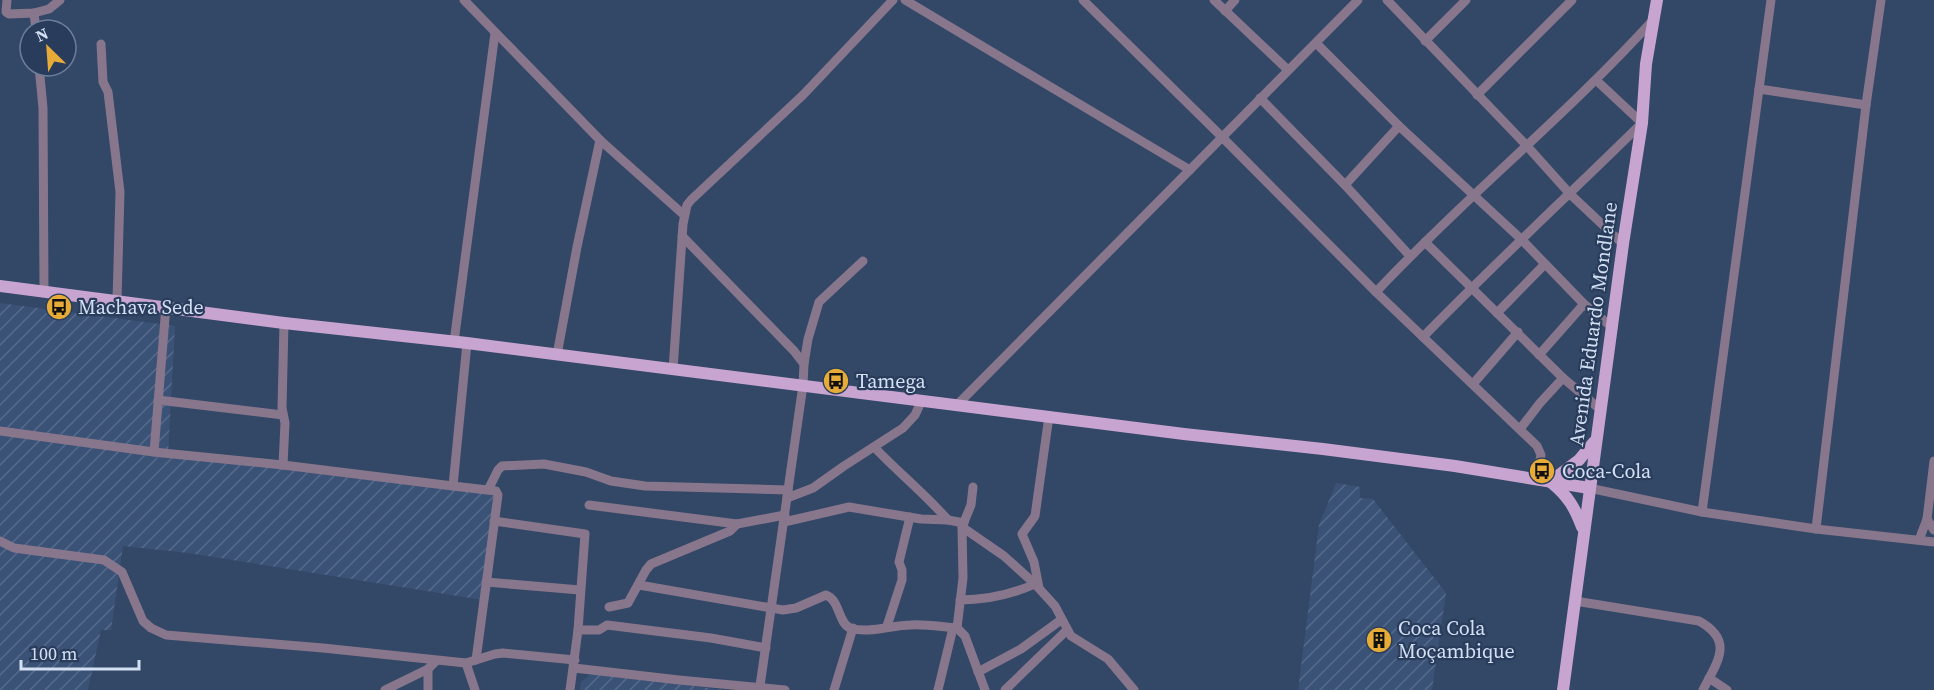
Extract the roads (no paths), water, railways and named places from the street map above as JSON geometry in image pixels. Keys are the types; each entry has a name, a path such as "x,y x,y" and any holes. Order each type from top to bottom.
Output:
{"main road":[{"name":"Avenida Eduardo Mondlane","path":"1563,690 1583,531 1642,123 1646,64 1657,0"},
{"path":"0,286 284,323 922,399 1184,434 1323,449 1589,488"},
{"path":"1545,480 1579,460 1596,439"},
{"path":"1545,480 1564,492 1571,501 1583,531"}],"street":[{"path":"7,0 6,12 9,14 34,13 49,9 60,0"},
{"path":"464,0 600,140 684,215"},
{"path":"673,370 684,215 691,200 803,95 893,0"},
{"path":"905,0 1190,170"},
{"path":"1083,0 1376,292 1537,446 1541,455 1545,480"},
{"path":"1214,0 1288,70"},
{"path":"1225,11 1236,0"},
{"path":"958,404 1222,136 1317,44 1358,0"},
{"path":"1387,0 1570,194 1623,244"},
{"path":"1425,40 1466,0"},
{"path":"1477,95 1572,0"},
{"path":"1702,512 1771,0"},
{"path":"1816,529 1866,105 1881,0"},
{"path":"34,13 35,18"},
{"path":"1376,292 1410,256 1596,80 1655,17"},
{"path":"454,342 495,33"},
{"path":"101,44 103,82 108,92 120,192 117,300"},
{"path":"1317,44 1399,126 1521,239 1584,304 1613,328"},
{"path":"40,78 44,108 44,291"},
{"path":"1423,338 1472,287 1642,123 1596,80"},
{"path":"1759,89 1866,105"},
{"path":"1260,98 1346,185 1410,256"},
{"path":"1346,185 1399,126"},
{"path":"557,355 600,140"},
{"path":"682,236 804,364"},
{"path":"1425,242 1563,378 1601,410"},
{"path":"760,686 808,339 819,302 863,261"},
{"path":"1497,313 1545,264"},
{"path":"1539,355 1584,304"},
{"path":"154,452 166,306"},
{"path":"283,465 284,323"},
{"path":"1473,384 1518,332"},
{"path":"453,486 467,343"},
{"path":"1520,429 1563,378"},
{"path":"158,399 284,415"},
{"path":"488,490 502,466 544,464 586,472 611,481 645,486 788,494 813,488 910,422 922,399"},
{"path":"1037,586 1034,562 1022,534 1035,516 1049,416"},
{"path":"0,431 154,452 283,465 498,492 486,582 471,662 475,690"},
{"path":"874,447 928,497 948,520"},
{"path":"1919,540 1928,519 1934,461"},
{"path":"938,690 960,600 964,570 963,525 971,505 973,487"},
{"path":"1589,488 1702,512 1816,529 1934,542"},
{"path":"589,505 737,524 784,519 849,507 910,517 948,520 963,525 1004,556 1037,586 1054,606 1066,630 1078,642 1108,658 1129,689"},
{"path":"887,626 902,580 899,562 910,517"},
{"path":"1928,519 1934,530"},
{"path":"494,521 583,533 585,537 578,630 570,690"},
{"path":"609,608 628,603 651,564 729,531 737,524"},
{"path":"0,542 14,548 104,560 122,572 143,621 151,628 166,635 323,648 436,661 471,662 503,653 680,680 785,690"},
{"path":"486,582 580,590"},
{"path":"639,585 772,609 796,608 820,597 830,596 847,627 870,630 912,624 955,628 964,634 984,690"},
{"path":"960,600 983,600 1037,586"},
{"path":"1575,601 1699,621 1710,627 1721,644 1720,654 1702,690"},
{"path":"978,672 1021,649 1061,620"},
{"path":"578,630 599,630 608,625 711,638 766,648"},
{"path":"834,690 853,628"},
{"path":"1005,690 1066,630"},
{"path":"385,690 428,669 436,661"},
{"path":"428,669 428,690"},
{"path":"1709,678 1727,690"}],"place":[{"name":"Machava Sede","path":"59,307"},
{"name":"Tamega","path":"836,381"},
{"name":"Coca-Cola","path":"1542,471"},
{"name":"Coca Cola Moçambique","path":"1379,640"}]}
